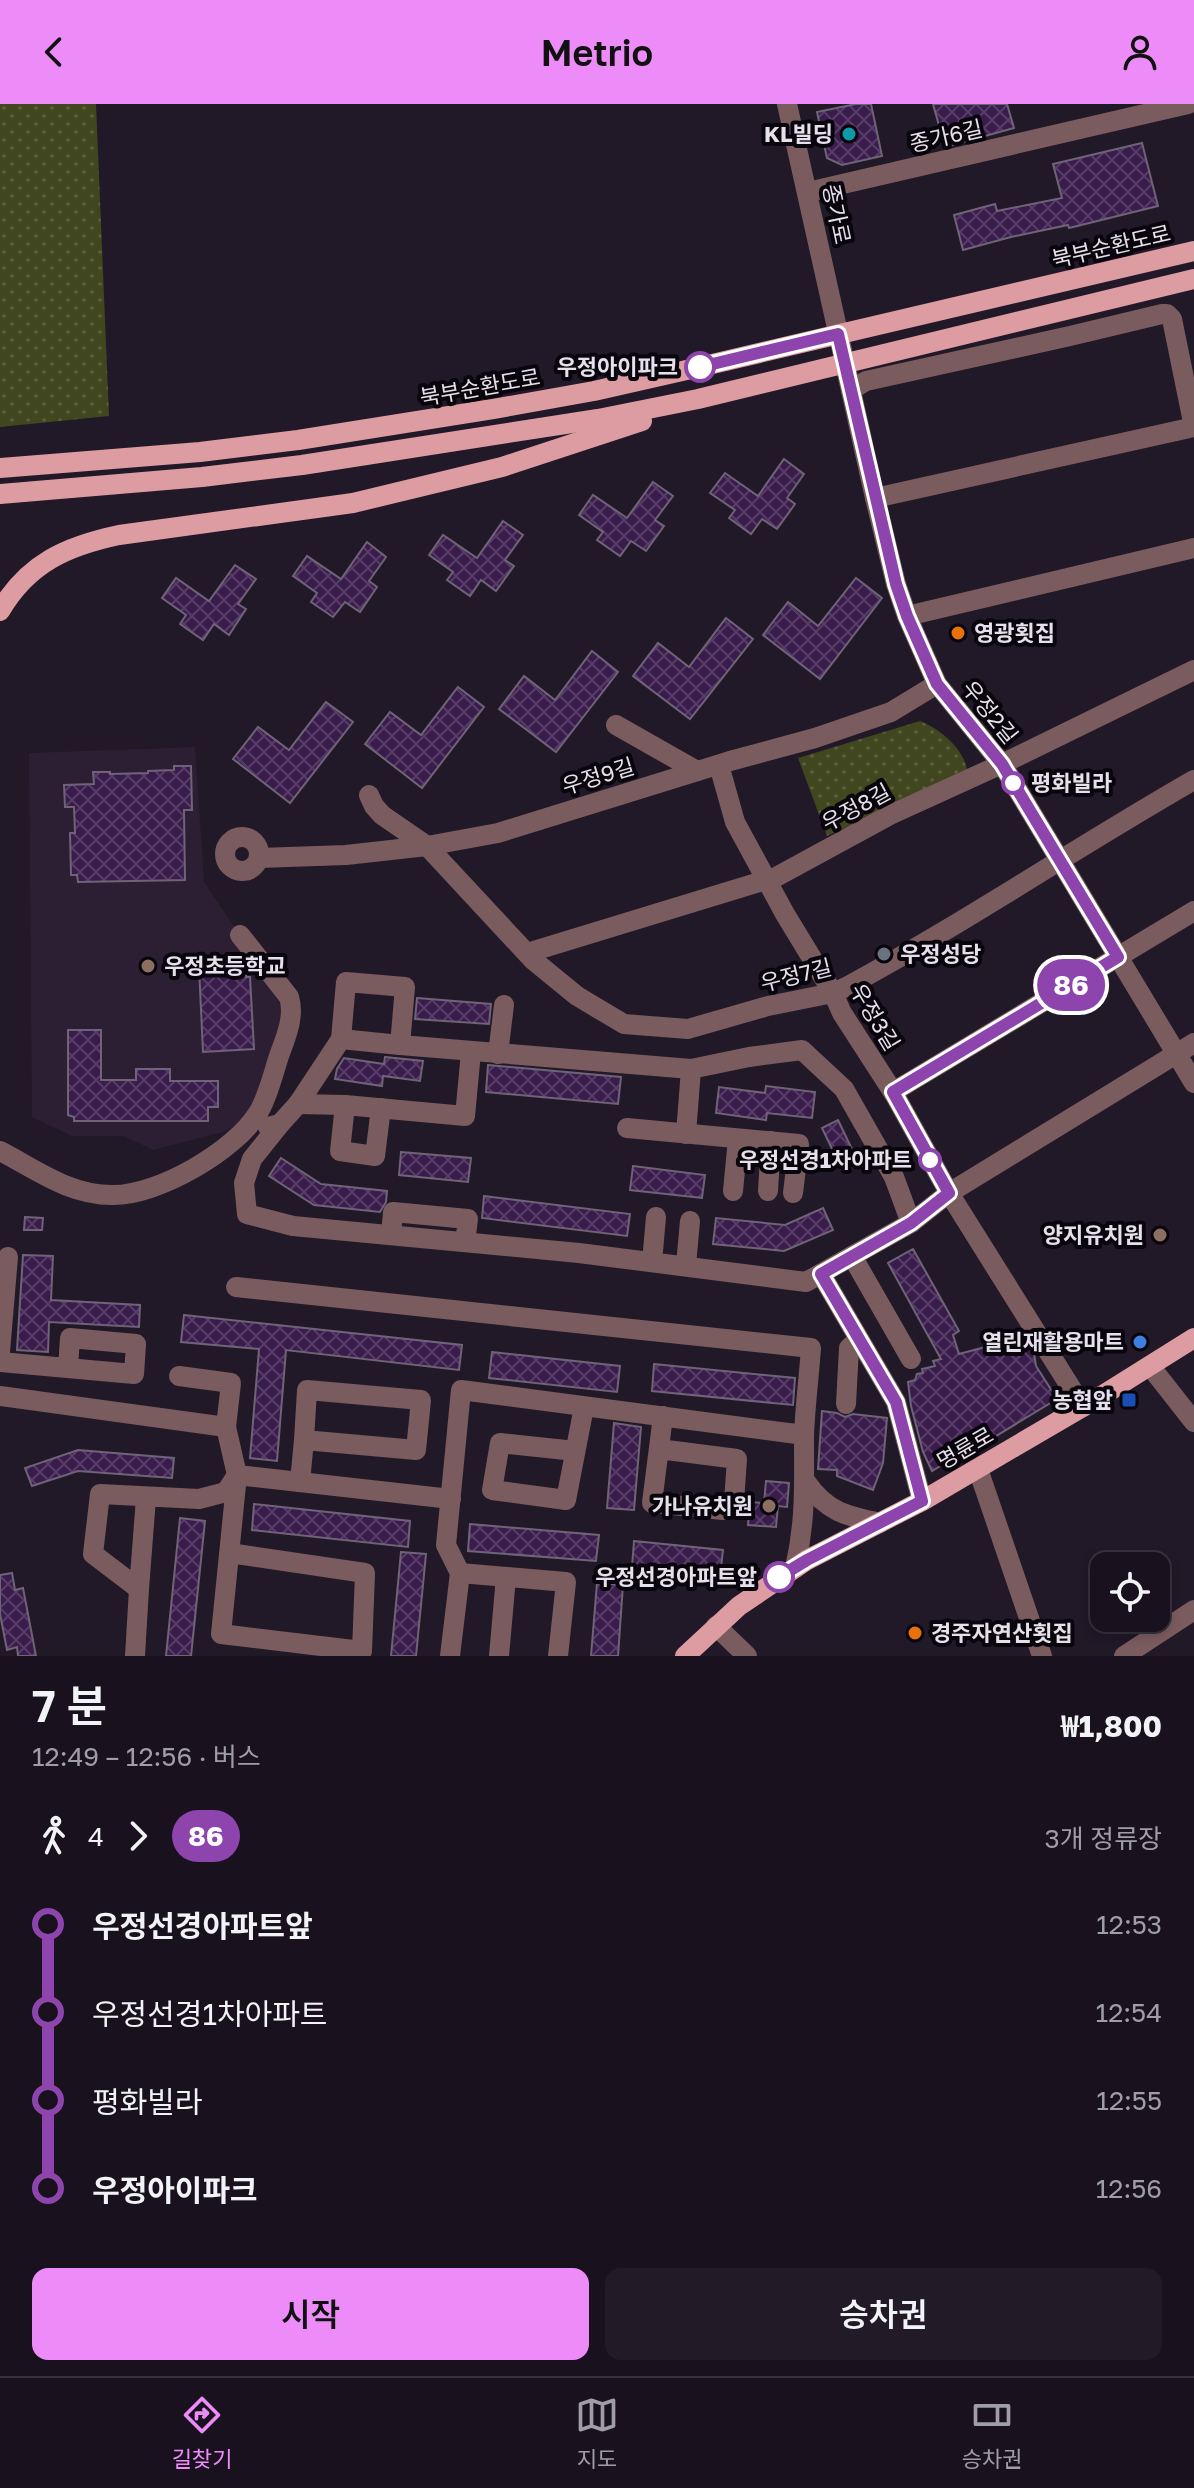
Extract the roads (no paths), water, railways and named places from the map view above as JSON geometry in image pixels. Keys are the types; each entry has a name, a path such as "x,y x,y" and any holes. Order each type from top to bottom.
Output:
{"main road":[{"name":"북부순환도로","path":"0,468 200,452 411,423 594,391 1194,251"},
{"path":"0,494 202,477 317,463 598,419 698,399 1194,279"},
{"path":"0,611 25,578 53,555 84,542 353,503 530,458 621,429 698,399"},
{"name":"명륜로","path":"685,1656 739,1606 795,1568 978,1469 1194,1338"}],"street":[{"name":"종가로","path":"787,104 838,334"},
{"name":"종가6길","path":"808,192 1188,104"},
{"path":"851,390 866,381 1162,314 1172,319 1194,427 875,498"},
{"name":"우정2길","path":"838,334 896,584 937,684 1002,764 1118,957 1185,1049 1194,1083"},
{"path":"907,616 1194,548"},
{"name":"우정8길","path":"527,953 776,877 890,815 1194,670"},
{"name":"우정9길","path":"259,858 346,855 427,846 498,833 815,738 891,712 937,684"},
{"path":"616,725 697,771"},
{"name":"우정3길","path":"719,765 735,822 785,914 842,1013 893,1092 949,1193 1083,1407"},
{"name":"우정7길","path":"369,795 382,815 427,846 527,953 577,996 624,1024 688,1029 768,1006 833,993 934,937 1194,780"},
{"path":"893,1092 1194,911"},
{"path":"0,1151 69,1188 112,1195 169,1182 239,1135 258,1113 286,1037 293,1008 289,997 240,935"},
{"path":"400,1045 405,987 346,982 341,1039 298,1104 252,1159 244,1183 247,1214 293,1226 686,1265 806,1282 911,1223 949,1193 1185,1049"},
{"path":"498,1054 504,1005"},
{"path":"341,1039 691,1069 802,1050 844,1089 894,1177 911,1223"},
{"path":"298,1104 465,1116 471,1052"},
{"path":"686,1134 691,1069"},
{"path":"345,1105 340,1151 375,1156 381,1108"},
{"path":"239,1135 280,1124"},
{"path":"627,1128 799,1144 793,1193"},
{"path":"733,1191 738,1139"},
{"path":"768,1191 771,1141"},
{"path":"652,1262 656,1217"},
{"path":"686,1265 690,1221"},
{"path":"852,1256 911,1359"},
{"path":"0,1352 8,1257"},
{"path":"821,1274 896,1402 922,1501"},
{"path":"236,1287 811,1348 804,1435 806,1482 803,1534 795,1568"},
{"path":"846,1404 849,1348 858,1340"},
{"path":"0,1362 68,1368"},
{"path":"1150,1366 1194,1422"},
{"path":"179,1376 231,1383 226,1427 237,1475 229,1553 221,1634 362,1651 365,1573 229,1553"},
{"path":"300,1482 307,1390 421,1400 416,1450 304,1440"},
{"path":"450,1656 460,1573 446,1545 461,1390 804,1435"},
{"path":"0,1396 226,1427"},
{"path":"575,1451 584,1407"},
{"path":"659,1449 737,1459 734,1502 723,1510 652,1503 663,1416"},
{"path":"978,1469 1042,1656"},
{"path":"237,1475 451,1499"},
{"path":"139,1589 93,1554 100,1494 199,1499 226,1492 237,1475"},
{"path":"806,1482 817,1498 831,1509 880,1523"},
{"path":"135,1656 146,1498"},
{"path":"460,1573 566,1582 558,1656"},
{"path":"499,1656 506,1577"},
{"path":"1124,1656 1194,1610"},
{"path":"716,1626 747,1656"}],"place":[{"name":"KL빌딩","path":"849,134"},
{"name":"우정아이파크","path":"700,367"},
{"name":"영광횟집","path":"958,633"},
{"name":"평화빌라","path":"1013,783"},
{"name":"우정성당","path":"884,954"},
{"name":"우정초등학교","path":"148,966"},
{"name":"우정선경1차아파트","path":"930,1160"},
{"name":"양지유치원","path":"1160,1235"},
{"name":"열린재활용마트","path":"1140,1342"},
{"name":"농협앞","path":"1129,1400"},
{"name":"가나유치원","path":"769,1506"},
{"name":"우정선경아파트앞","path":"779,1577"},
{"name":"경주자연산횟집","path":"915,1633"}]}
